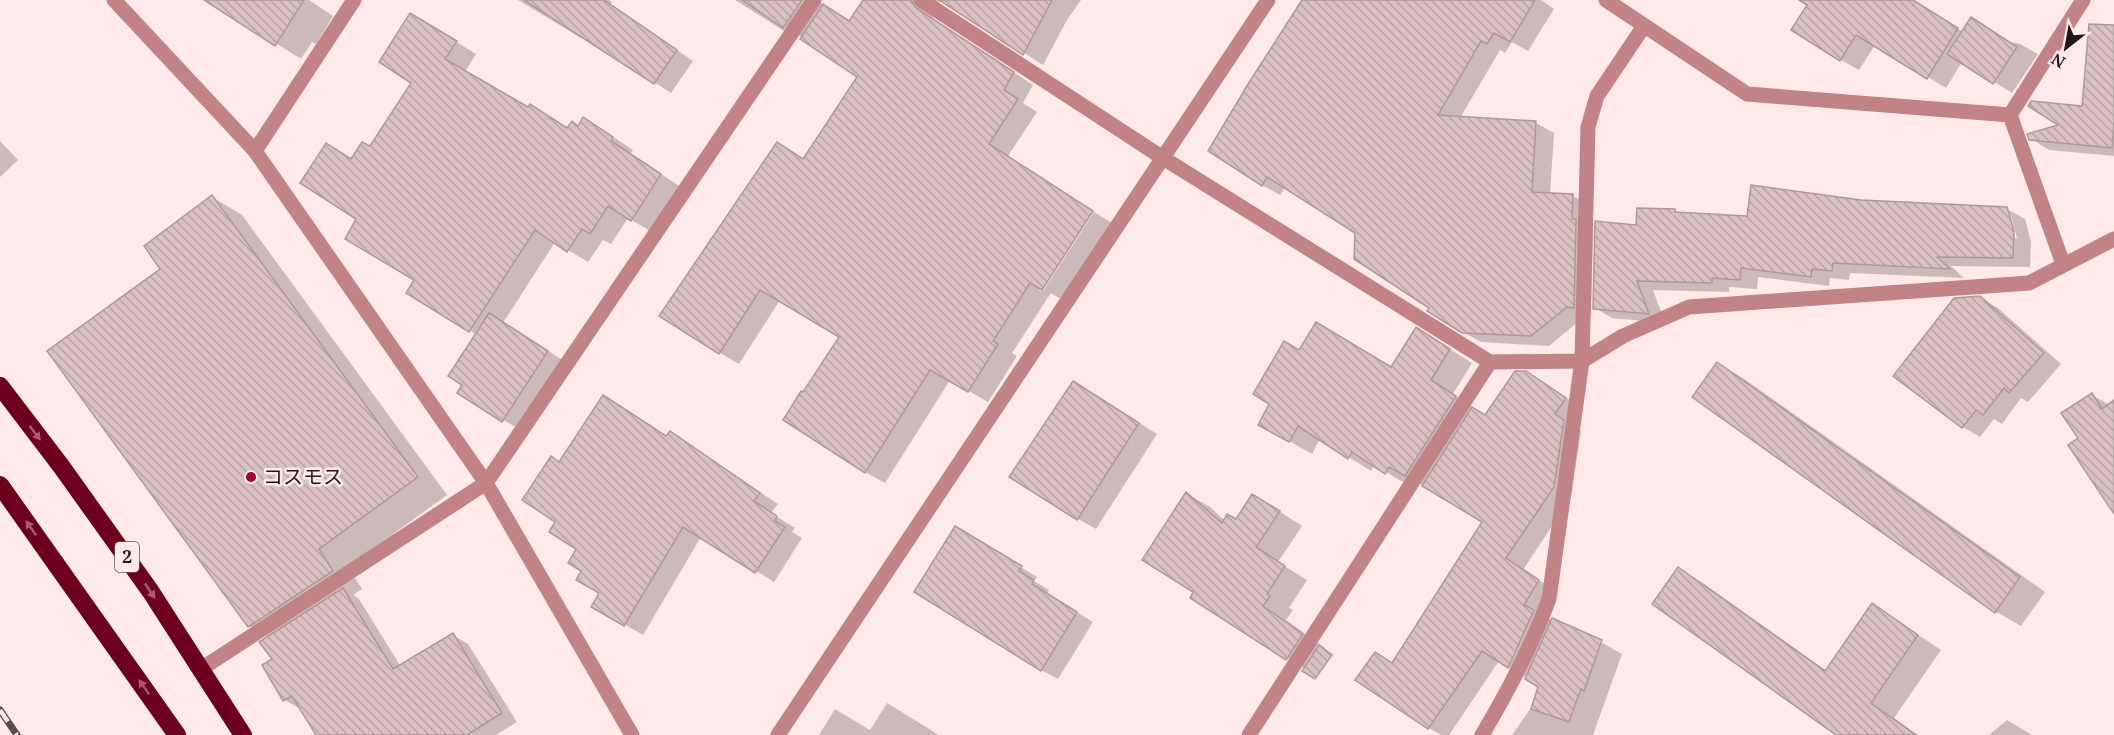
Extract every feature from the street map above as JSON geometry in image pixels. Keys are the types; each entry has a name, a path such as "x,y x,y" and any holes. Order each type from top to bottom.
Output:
{"highway":[{"name":"2","path":"0,386 144,582 243,735"},
{"path":"0,485 177,735"}],"street":[{"path":"114,0 255,151 486,483 632,735"},
{"path":"255,151 354,0"},
{"path":"201,669 486,483 814,0"},
{"path":"921,0 1162,158 1490,362 1582,361 1623,336 1689,307 2029,282 2114,239"},
{"path":"778,735 1268,0"},
{"path":"1606,0 1747,94 2010,115"},
{"path":"2010,115 2083,0"},
{"path":"1482,735 1515,679 1537,633 1549,599 1582,361 1588,127 1597,96 1644,26"},
{"path":"2010,115 2063,264"},
{"path":"1250,735 1490,362"}],"building":[{"path":"204,0 304,0 275,46"},
{"path":"524,0 604,0 677,50 654,84"},
{"path":"742,0 802,0 783,28"},
{"path":"863,0 911,0 916,8 1014,72 1004,90 1018,99 989,144 1093,211 1042,290 1030,283 993,341 998,344 968,392 930,370 865,473 783,420 839,337 760,290 719,354 659,316 777,142 803,159 857,77 800,39 823,4 849,21"},
{"path":"939,0 1052,0 1023,55"},
{"path":"1302,0 1535,0 1510,42 1494,33 1487,44 1481,41 1438,115 1536,121 1532,192 1573,194 1572,219 1576,219 1574,308 1567,307 1531,336 1462,333 1427,311 1429,308 1354,259 1355,233 1267,177 1262,186 1208,151"},
{"path":"1799,0 1913,0 1958,28 1927,79 1856,35 1840,61 1791,30 1807,5"},
{"path":"410,13 457,41 445,59 528,107 530,104 567,128 572,121 578,126 583,117 613,137 611,141 661,174 631,221 608,206 590,234 582,229 567,252 535,230 469,332 406,293 414,280 345,239 356,219 300,183 326,143 351,159 362,142 370,146 411,83 379,62"},
{"path":"1971,17 2017,47 1993,84 1947,54"},
{"path":"2089,24 2114,25 2112,148 2029,140 2027,134 2058,125 2028,106 2031,101 2082,106"},
{"path":"1751,185 1861,200 2007,207 2014,231 2013,258 1937,257 1950,269 1833,263 1832,271 1812,269 1811,277 1741,268 1740,280 1712,278 1712,283 1637,281 1649,314 1593,309 1595,221 1636,225 1637,208 1747,216"},
{"path":"212,195 418,477 319,549 333,571 248,627 47,351 160,269 144,246"},
{"path":"1980,296 2044,353 2009,393 2004,388 1983,415 1976,410 1962,428 1893,376 1954,298"},
{"path":"489,313 548,351 502,422 457,393 462,385 448,376"},
{"path":"1316,322 1391,367 1416,327 1450,349 1431,380 1456,396 1405,476 1389,467 1385,474 1352,452 1348,459 1298,426 1289,442 1258,425 1269,404 1253,394 1284,341 1299,350"},
{"path":"1717,362 2020,577 1995,613 1692,397"},
{"path":"1515,371 1526,371 1566,398 1555,414 1564,420 1554,487 1506,558 1539,580 1524,605 1534,610 1508,668 1482,651 1428,729 1355,680 1375,652 1392,663 1482,522 1422,486 1472,407 1485,415"},
{"path":"1073,381 1139,423 1077,520 1009,477"},
{"path":"2092,393 2102,409 2114,400 2114,514 2068,445 2078,438 2061,413"},
{"path":"603,395 666,436 670,431 760,493 754,501 777,516 775,521 785,527 755,573 683,527 624,626 591,607 599,593 576,580 581,571 568,563 576,549 549,532 555,522 522,500 551,456 559,462"},
{"path":"1186,492 1222,523 1227,514 1236,519 1252,494 1280,511 1256,547 1285,566 1267,594 1270,596 1263,606 1303,634 1286,660 1190,598 1193,592 1142,560"},
{"path":"955,526 1022,566 1019,571 1034,580 1032,584 1077,612 1041,671 914,592"},
{"path":"1678,567 1825,671 1872,603 1918,635 1871,703 1916,735 1836,735 1652,604"},
{"path":"343,588 393,669 453,633 502,713 467,735 316,735 292,696 283,701 262,665 272,659 259,642"},
{"path":"1552,618 1602,640 1584,691 1581,689 1569,722 1531,709 1538,687 1525,679"},
{"path":"1319,645 1332,655 1315,679 1302,671"}],"railway":[{"path":"0,710 17,735"}],"place":[{"name":"コスモス","path":"251,477"}]}
